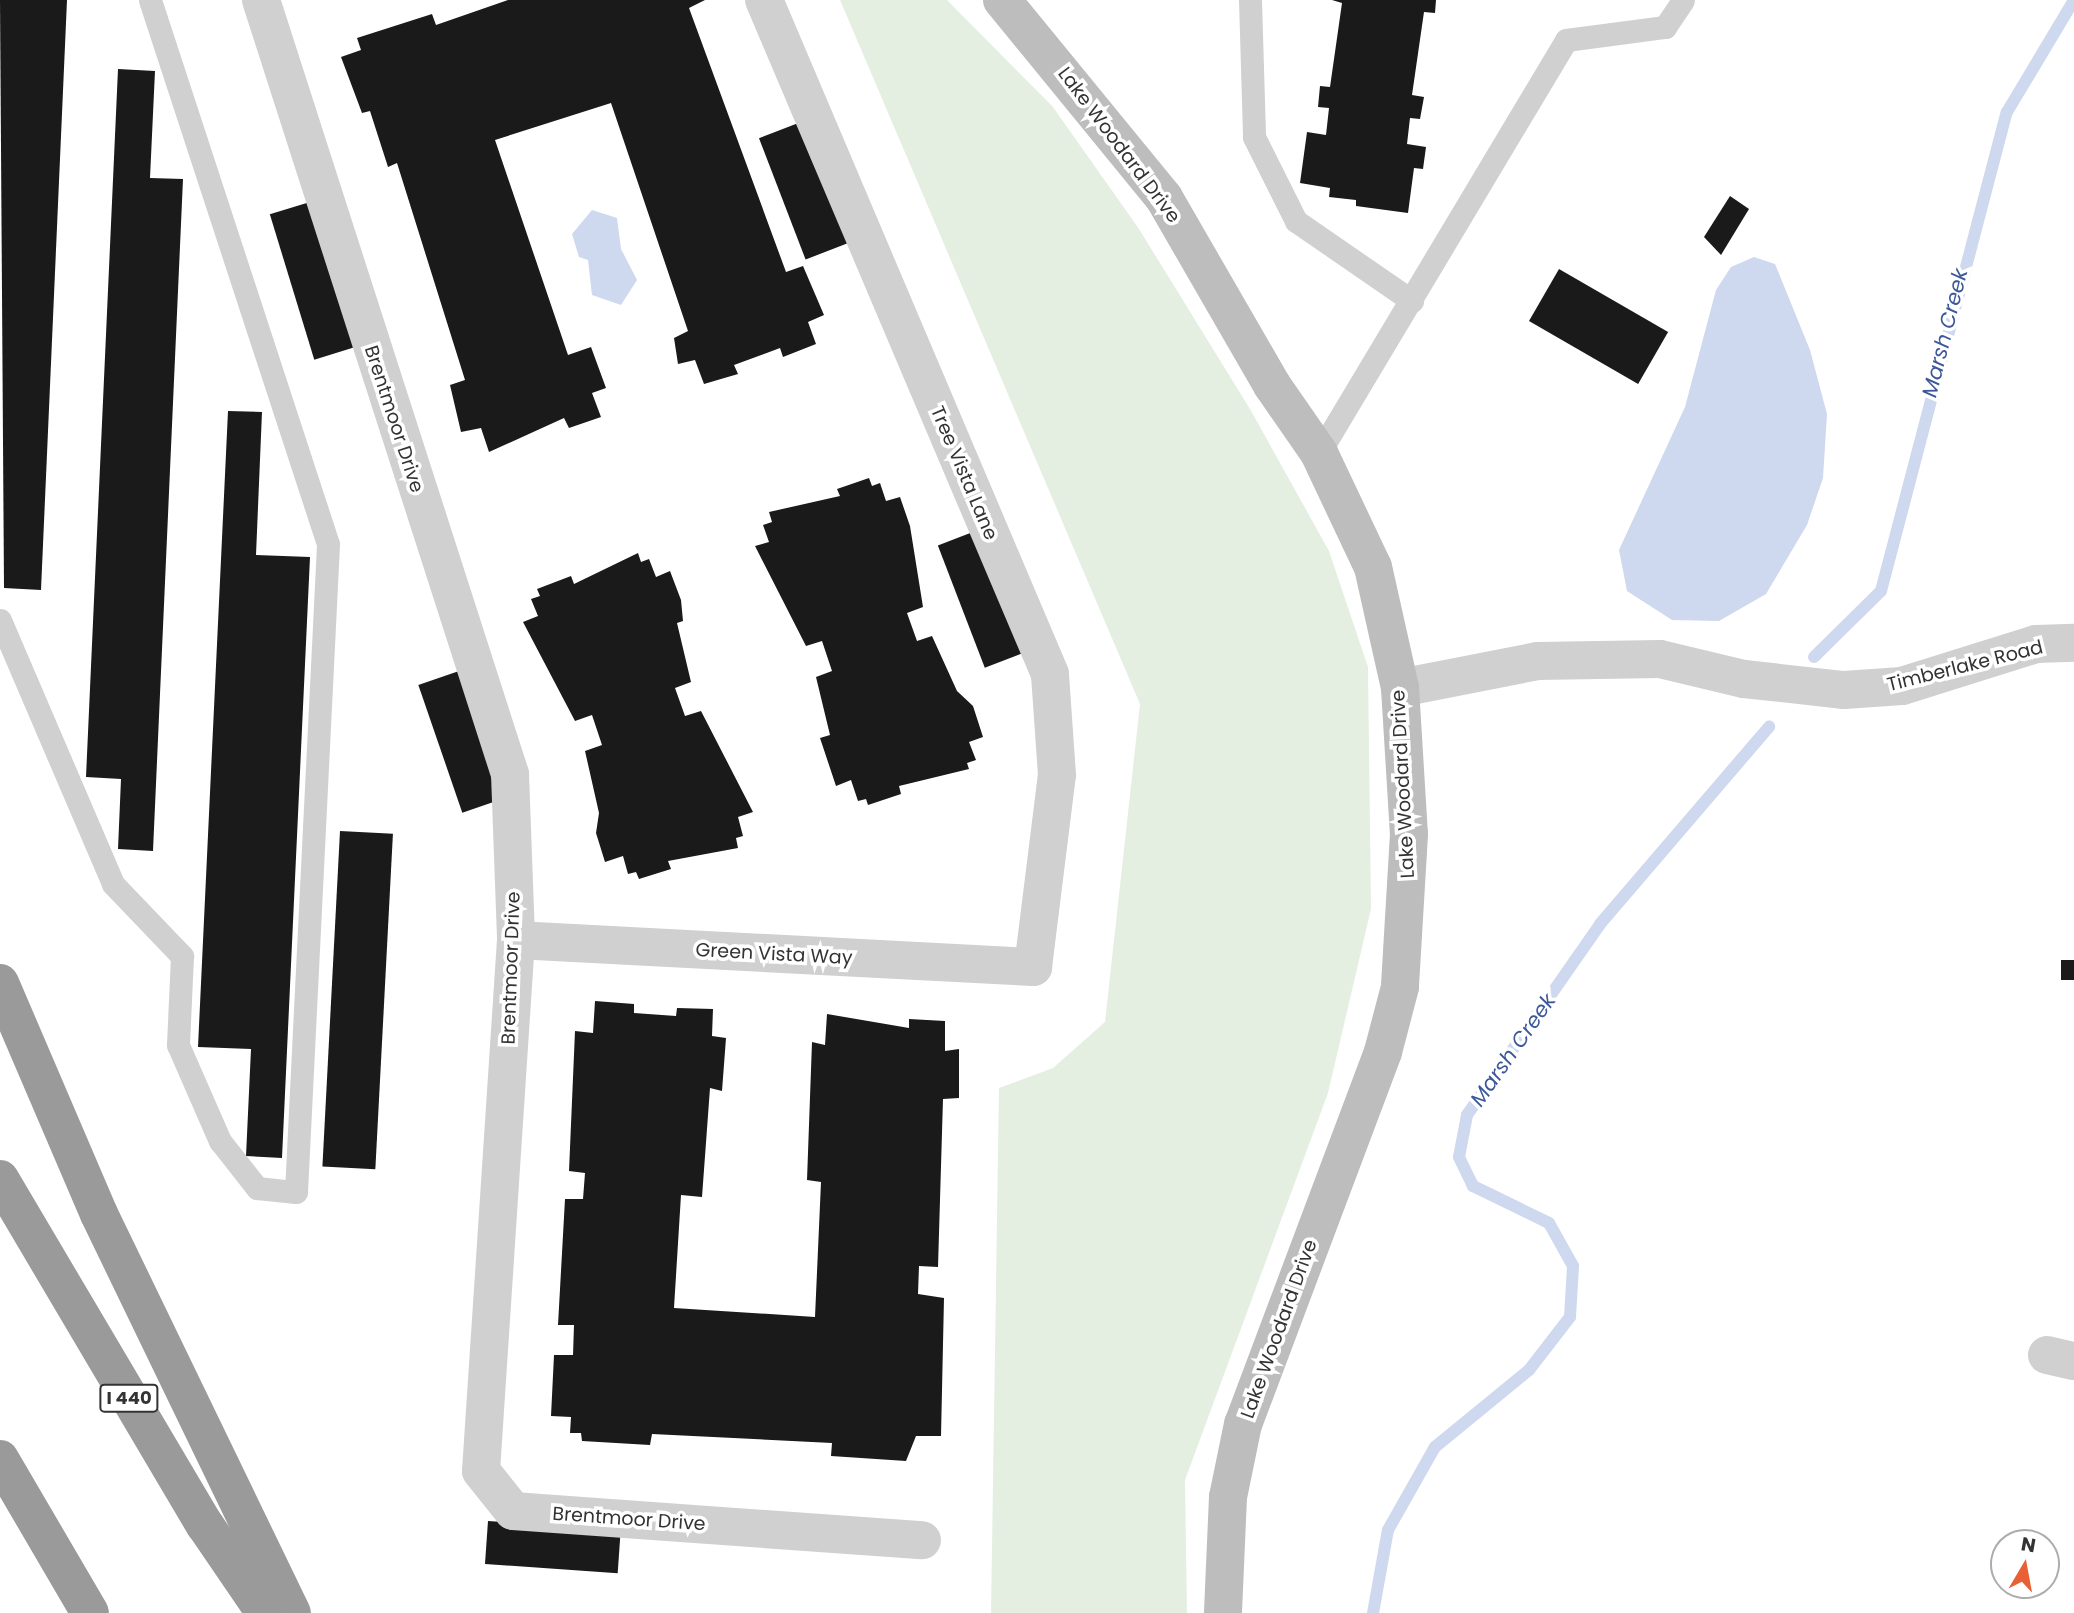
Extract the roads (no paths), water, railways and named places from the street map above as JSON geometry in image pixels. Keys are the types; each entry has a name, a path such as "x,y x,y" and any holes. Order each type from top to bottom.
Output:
{"highway":[{"path":"0,983 99,1214 292,1613"},
{"name":"I 440","path":"0,1179 205,1525 265,1613"},
{"path":"0,1459 90,1613"},
{"path":"0,1508 77,1613"}],"street":[{"name":"Brentmoor Drive","path":"261,0 510,774 516,940 481,1471 513,1511 922,1540"},
{"name":"Tree Vista Lane","path":"764,0 1050,674 1058,775 1033,967"},
{"name":"Lake Woodard Drive","path":"1002,0 1164,198 1272,385 1319,453 1373,567 1400,688 1409,834 1400,987 1383,1052 1243,1424 1228,1497 1223,1613"},
{"name":"Timberlake Road","path":"1400,688 1537,661 1660,659 1744,680 1843,691 1902,686 2036,645 2074,643"},
{"name":"Green Vista Way","path":"516,940 1033,967"}],"lane":[{"path":"0,620 113,884 182,956 178,1045 220,1141 257,1188 296,1192 328,544 150,0"},
{"path":"1250,0 1254,138 1296,221 1412,301"},
{"path":"1319,453 1566,40 1665,27 1683,0"}],"water":[{"path":"592,210 617,218 621,249 637,280 621,305 592,295 588,260 579,257 572,234"},
{"path":"1754,257 1775,264 1810,350 1827,414 1823,478 1807,525 1766,594 1719,621 1672,620 1627,591 1619,550 1685,407 1716,290 1731,267"}],"waterway":[{"name":"Marsh Creek","path":"1814,657 1881,591 2007,112 2074,0"},
{"name":"Marsh Creek","path":"1373,1613 1388,1530 1435,1447 1529,1370 1570,1317 1573,1266 1549,1223 1473,1186 1459,1157 1467,1115 1600,924 1769,727"}]}
